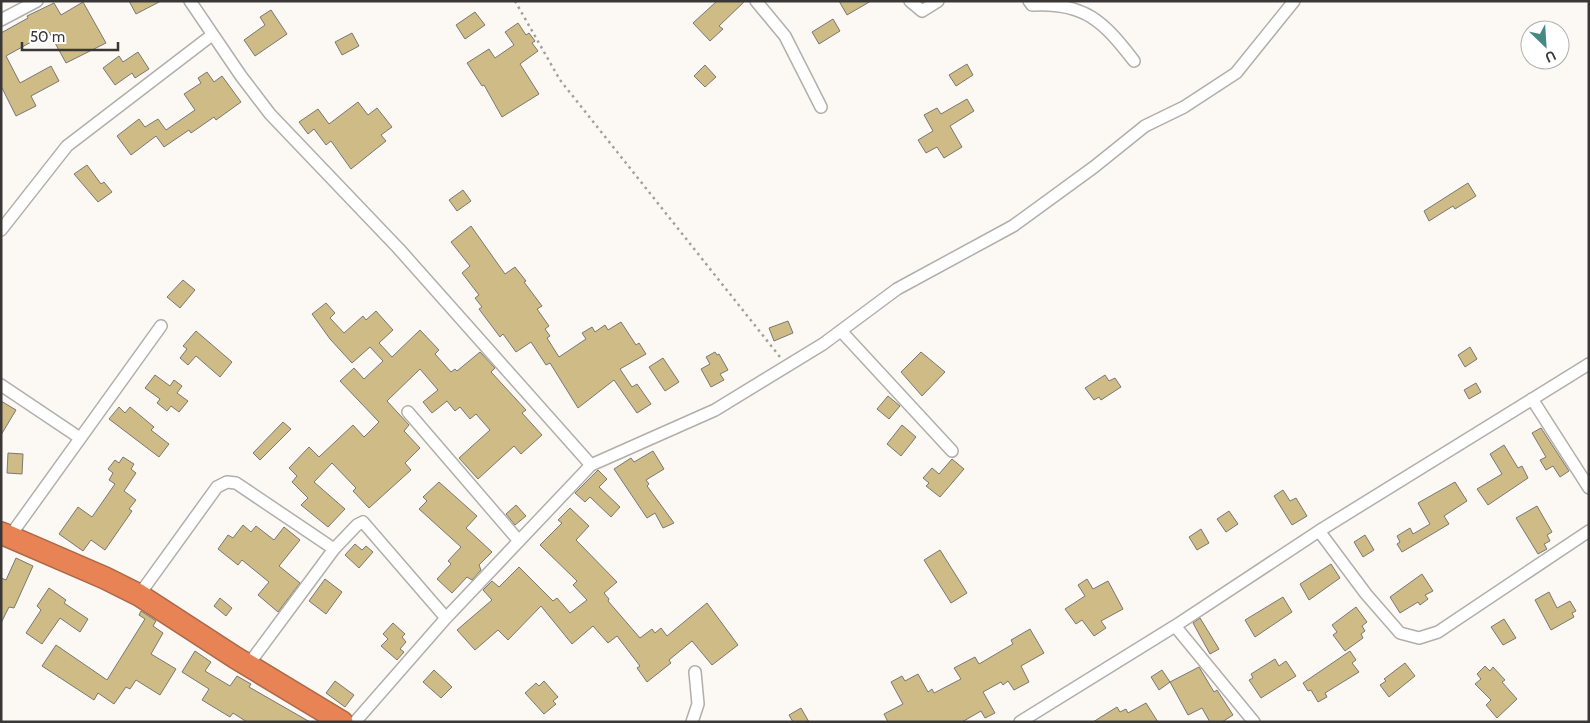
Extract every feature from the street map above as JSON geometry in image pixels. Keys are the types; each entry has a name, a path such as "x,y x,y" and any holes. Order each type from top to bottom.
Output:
{"highway":[{"path":"6,535 139,595 248,665 342,722"}],"street":[{"path":"1,20 37,1"},
{"path":"190,1 212,36 270,114 399,249 591,465"},
{"path":"756,1 785,36 821,107"},
{"path":"910,1 922,11 938,1"},
{"path":"1029,1 1032,5 1056,4 1081,11 1111,31 1134,61"},
{"path":"355,722 446,618 591,465 715,410 788,366 897,289 1012,226 1094,167 1145,126 1184,107 1236,73 1294,1"},
{"path":"1,230 67,146 212,36"},
{"path":"6,535 80,438 161,326"},
{"path":"840,331 952,451"},
{"path":"1020,722 1175,626 1318,531 1589,364"},
{"path":"1,384 80,438"},
{"path":"1532,399 1589,488"},
{"path":"408,412 519,541"},
{"path":"139,595 217,488 227,482 236,483 334,549"},
{"path":"248,665 334,549 357,525 363,522 446,618"},
{"path":"1318,531 1366,594 1400,633 1419,638 1438,632 1589,531"},
{"path":"1175,626 1254,722"},
{"path":"692,722 698,704 696,672"}],"path":[{"path":"515,1 560,80 788,366"}],"building":[{"path":"129,1 161,1 136,14"},
{"path":"717,1 745,1 719,26 723,29 710,41 693,23"},
{"path":"839,1 871,1 847,15"},
{"path":"83,2 106,43 66,63 49,32 6,56 20,83 51,66 59,81 31,96 36,106 16,116 1,86 1,33 28,18 27,16 54,3 61,15"},
{"path":"271,10 287,34 255,56 244,40 265,25 260,17"},
{"path":"475,12 485,25 465,39 456,25"},
{"path":"833,19 840,31 819,44 812,32"},
{"path":"518,23 526,35 529,33 535,41 532,43 538,51 520,64 539,94 502,117 484,85 482,86 467,63 489,49 495,58 514,45 505,32"},
{"path":"352,33 359,46 342,55 335,42"},
{"path":"138,52 149,69 135,78 132,73 115,85 103,68 119,56 123,62"},
{"path":"967,64 973,75 956,86 949,75"},
{"path":"705,65 716,77 705,87 694,76"},
{"path":"207,72 214,82 222,76 241,102 216,120 214,117 191,133 189,130 164,147 156,136 131,155 117,136 139,119 145,127 158,119 166,130 195,110 184,94 201,83 198,78"},
{"path":"967,99 974,111 950,126 962,147 944,158 937,147 926,153 918,140 933,131 924,115 937,108 941,114"},
{"path":"358,102 368,115 377,108 392,127 381,135 386,141 351,169 331,141 326,145 314,129 308,134 299,122 318,109 329,124"},
{"path":"87,165 101,184 104,182 112,192 98,202 74,174"},
{"path":"1468,183 1476,196 1455,209 1453,206 1429,221 1424,211"},
{"path":"463,190 471,201 457,211 449,200"},
{"path":"471,226 505,274 515,267 526,281 524,282 542,306 537,309 549,326 545,329 550,336 547,338 559,357 586,339 582,333 592,327 595,332 605,325 608,330 621,322 636,345 639,343 646,354 620,369 632,387 637,384 651,404 637,413 614,380 578,408 550,363 546,365 531,342 516,352 503,334 500,337 479,309 482,307 475,298 479,295 462,273 470,266 451,242"},
{"path":"183,280 195,290 180,308 167,297"},
{"path":"326,303 335,313 330,318 344,333 363,316 366,320 376,311 393,330 379,343 392,357 420,330 439,350 435,354 451,372 455,369 457,371 480,352 495,368 491,372 526,410 522,413 542,435 521,454 514,446 478,479 459,458 490,430 476,414 470,419 460,407 455,411 447,401 432,413 423,402 438,390 420,369 387,401 409,425 404,431 420,448 405,463 411,470 369,508 353,491 356,488 332,463 314,482 345,509 328,527 301,505 308,498 292,482 297,476 289,468 309,447 319,457 353,425 364,437 379,422 340,381 354,368 364,379 383,361 370,347 352,363 330,339 312,314"},
{"path":"788,321 793,333 774,341 769,328"},
{"path":"196,331 232,362 220,377 196,356 188,365 180,358 187,349 183,346"},
{"path":"1470,347 1477,359 1465,367 1458,355"},
{"path":"715,352 717,355 719,354 728,370 720,374 724,380 711,387 701,369 710,364 706,357"},
{"path":"921,352 945,372 922,396 901,372"},
{"path":"663,358 679,382 665,391 649,367"},
{"path":"155,375 170,386 174,380 182,386 177,393 188,401 179,412 171,406 167,411 157,403 160,399 145,388"},
{"path":"1105,375 1109,381 1115,378 1121,387 1101,400 1099,397 1094,400 1085,388"},
{"path":"1476,383 1481,392 1469,399 1464,390"},
{"path":"888,396 900,406 889,419 877,409"},
{"path":"1,401 16,410 1,435"},
{"path":"119,407 125,413 130,407 154,427 151,430 169,444 159,457 109,419"},
{"path":"283,422 291,429 260,460 253,453"},
{"path":"902,425 916,437 901,456 887,444"},
{"path":"1541,428 1569,471 1560,477 1553,466 1546,470 1540,460 1546,457 1532,433"},
{"path":"1504,445 1518,468 1522,466 1528,478 1488,505 1477,489 1502,474 1490,454"},
{"path":"653,451 664,469 646,480 649,484 647,486 674,523 663,528 655,513 647,518 614,469 631,458 634,462"},
{"path":"8,453 23,454 22,474 7,473"},
{"path":"123,457 134,464 131,469 136,473 124,491 136,500 129,509 132,511 105,550 91,540 83,551 59,534 78,507 92,517 115,484 109,480 113,473 108,469 115,460 119,463"},
{"path":"952,459 964,469 940,497 926,486 929,483 923,478 932,468 939,474"},
{"path":"598,470 607,479 599,487 620,507 611,517 590,497 585,502 575,493"},
{"path":"439,482 477,516 466,528 492,552 479,565 481,570 472,580 467,577 452,593 437,579 451,564 448,561 461,547 419,509 427,501 423,497"},
{"path":"1455,482 1467,501 1444,516 1449,524 1402,552 1397,544 1400,542 1397,536 1410,528 1413,534 1430,524 1418,503"},
{"path":"1283,490 1290,501 1296,498 1307,516 1292,525 1274,496"},
{"path":"516,505 526,516 515,525 506,514"},
{"path":"1537,506 1552,532 1547,535 1550,541 1544,544 1547,549 1538,554 1516,518"},
{"path":"570,508 589,526 576,540 617,582 604,593 609,599 608,601 640,638 652,629 655,633 661,628 667,636 707,603 738,645 712,665 692,641 669,660 671,663 647,682 637,668 640,666 617,636 608,643 593,626 572,644 541,606 508,640 498,630 475,650 457,630 492,600 483,590 492,581 499,587 519,567 553,601 557,598 570,613 587,600 573,585 577,581 540,545 562,523 558,520"},
{"path":"1229,511 1238,524 1226,532 1217,519"},
{"path":"243,525 251,532 256,526 274,540 284,527 300,540 279,566 300,583 278,612 258,595 269,582 242,560 238,565 218,549 228,535 233,538"},
{"path":"1201,529 1209,543 1197,550 1189,537"},
{"path":"1365,535 1374,550 1363,557 1354,542"},
{"path":"355,544 362,550 366,546 373,552 359,568 345,555"},
{"path":"940,550 967,593 951,603 924,560"},
{"path":"16,558 33,566 14,608 9,607 1,623 1,578 6,580"},
{"path":"1331,564 1340,578 1309,600 1300,584"},
{"path":"1422,574 1433,591 1425,595 1428,599 1420,605 1418,602 1400,613 1390,597"},
{"path":"325,579 342,592 326,614 309,601"},
{"path":"1087,579 1093,589 1108,581 1123,609 1101,621 1106,628 1094,636 1082,620 1076,624 1065,609 1085,596 1078,585"},
{"path":"49,588 66,600 64,603 88,619 80,632 60,618 42,644 26,633 41,610 37,606"},
{"path":"1549,592 1557,608 1570,601 1576,611 1572,613 1574,617 1551,630 1535,600"},
{"path":"1283,597 1292,612 1255,637 1245,620"},
{"path":"220,598 232,608 226,616 214,606"},
{"path":"1356,607 1367,622 1362,626 1365,631 1361,634 1363,638 1345,651 1333,635 1337,632 1332,625"},
{"path":"141,611 156,621 153,626 163,633 151,654 176,669 160,695 136,680 130,689 126,687 114,704 98,693 94,700 42,666 56,645 107,680 145,619 139,615"},
{"path":"1200,618 1219,649 1210,654 1193,623"},
{"path":"1504,619 1516,638 1503,645 1491,627"},
{"path":"393,623 405,634 402,637 406,642 400,649 404,652 397,660 381,646 388,639 383,634"},
{"path":"1030,629 1044,653 1021,666 1029,682 1014,690 1008,681 1003,685 1001,682 983,692 995,713 985,718 981,711 962,722 888,722 884,714 903,704 891,682 902,676 905,681 918,674 928,692 932,689 934,693 961,679 954,668 975,657 979,664 1013,644 1011,640"},
{"path":"195,651 211,662 205,671 230,686 237,676 251,684 249,687 310,722 247,722 233,713 230,717 202,700 209,689 182,672"},
{"path":"1350,651 1356,660 1352,663 1359,672 1325,693 1327,697 1318,702 1311,690 1308,691 1303,683"},
{"path":"1275,659 1279,666 1286,661 1296,676 1261,698 1249,680 1253,678 1251,674"},
{"path":"1405,663 1415,676 1389,697 1380,685 1386,681 1384,679"},
{"path":"1485,666 1490,671 1493,667 1505,680 1502,682 1517,699 1497,718 1486,705 1491,700 1475,684 1481,679 1477,674"},
{"path":"1199,667 1214,692 1217,690 1233,715 1222,722 1210,722 1202,708 1188,715 1170,682"},
{"path":"434,670 452,687 441,698 423,682"},
{"path":"1162,670 1170,682 1159,690 1151,677"},
{"path":"335,681 354,695 345,707 326,693"},
{"path":"544,681 558,697 553,701 556,704 544,714 525,693 536,683 539,686"},
{"path":"1146,703 1158,722 1093,722 1117,707 1120,712 1126,709 1128,713"},
{"path":"801,708 809,722 793,722 789,715"}]}
